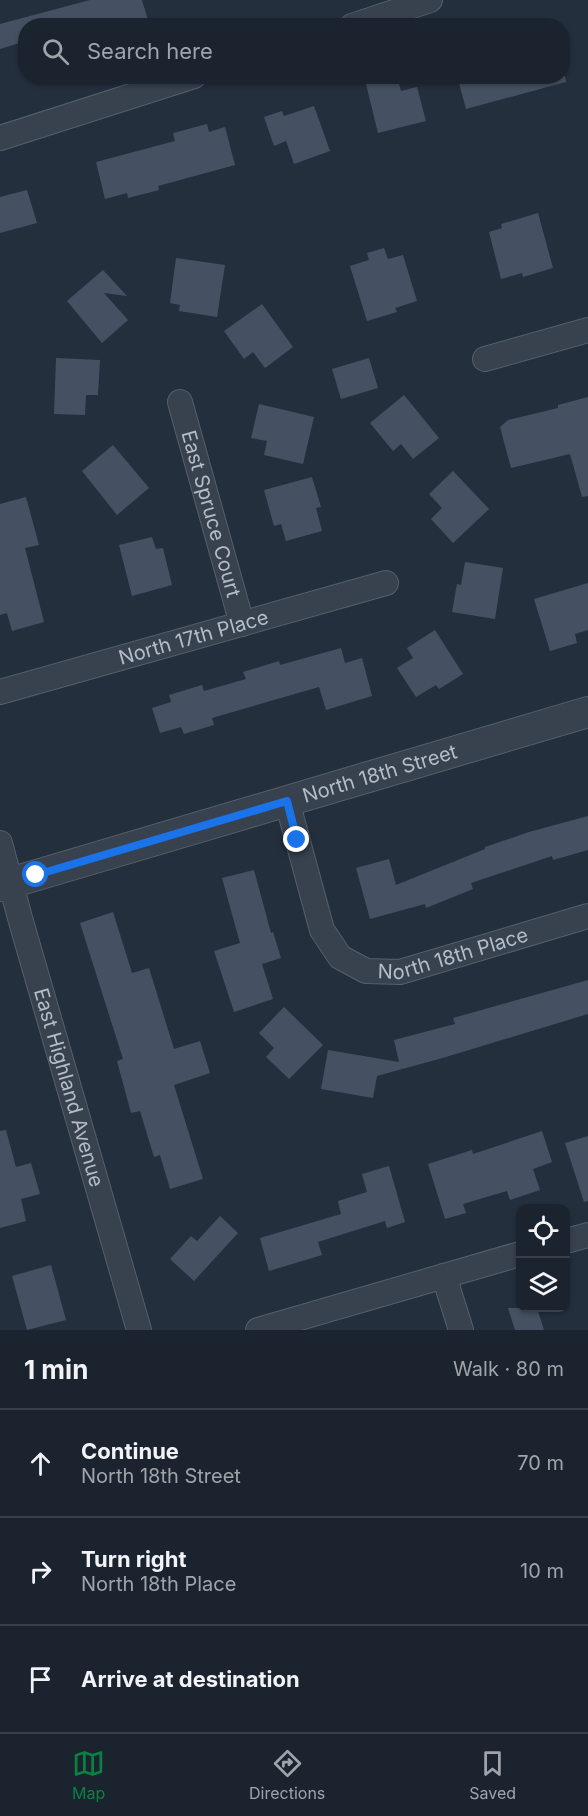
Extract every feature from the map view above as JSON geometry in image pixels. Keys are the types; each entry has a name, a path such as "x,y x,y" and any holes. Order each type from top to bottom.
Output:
{"street":[{"path":"376,18 426,1"},
{"path":"0,138 169,84"},
{"path":"485,359 588,330"},
{"name":"East Spruce Court","path":"180,402 242,624"},
{"name":"North 17th Place","path":"0,692 386,583"},
{"name":"North 18th Street","path":"5,884 588,712"},
{"name":"North 18th Place","path":"287,801 322,930 340,957 366,971 400,972 588,916"},
{"name":"East Highland Avenue","path":"0,843 5,884 139,1330"},
{"path":"570,1240 588,1234"},
{"path":"258,1330 516,1255"},
{"path":"444,1276 460,1330"}],"building":[{"path":"90,0 142,0 147,18 22,18"},
{"path":"18,19 18,43 0,49 0,24"},
{"path":"366,84 399,84 401,91 417,87 426,121 378,133"},
{"path":"459,84 559,84 466,109"},
{"path":"314,106 330,151 294,164 286,141 274,146 264,117 282,111 284,116"},
{"path":"207,124 209,132 225,127 235,165 158,186 159,190 128,198 127,193 105,199 96,162 175,141 173,133"},
{"path":"27,190 37,223 0,233 0,197"},
{"path":"538,213 553,268 523,277 522,273 501,279 489,232 502,228 501,224"},
{"path":"384,248 388,259 403,255 417,301 395,308 397,312 367,321 350,266 369,260 367,253"},
{"path":"176,258 225,265 217,317 179,311 180,305 170,303"},
{"path":"103,270 127,296 104,293 128,320 102,343 67,301"},
{"path":"262,304 293,347 265,368 253,352 244,359 224,331"},
{"path":"56,358 100,360 98,395 86,395 85,415 54,414"},
{"path":"369,358 378,388 341,399 332,369"},
{"path":"404,395 439,438 413,459 401,444 393,451 370,423"},
{"path":"588,397 588,496 582,497 570,454 511,468 500,427 508,420 558,408 558,405"},
{"path":"259,404 314,417 303,464 264,455 267,441 251,438"},
{"path":"113,445 149,488 117,515 82,471"},
{"path":"453,471 489,509 453,543 431,519 442,508 429,494"},
{"path":"312,477 321,507 316,508 322,531 286,541 281,524 274,526 264,490"},
{"path":"26,497 39,545 25,548 44,622 12,631 7,613 0,615 0,504"},
{"path":"152,537 156,549 163,548 172,585 132,596 119,545"},
{"path":"465,562 503,568 495,619 452,612 457,584 461,585"},
{"path":"588,583 588,630 575,634 577,643 550,651 534,599"},
{"path":"435,630 463,674 439,689 436,685 416,697 397,668 413,658 407,648"},
{"path":"341,648 345,663 362,658 372,696 326,710 319,687 212,718 214,725 184,734 181,727 160,733 152,708 171,702 169,695 202,685 204,691 246,679 243,672 279,661 280,665"},
{"path":"588,816 588,850 553,860 552,856 471,883 473,889 426,908 425,904 370,919 356,868 389,859 396,885 485,849 485,847"},
{"path":"254,870 271,933 273,932 281,958 262,964 273,999 234,1012 214,951 240,943 222,878"},
{"path":"113,912 132,973 149,968 174,1049 200,1041 210,1073 174,1085 203,1179 170,1189 160,1155 154,1157 140,1111 131,1113 117,1061 123,1059 80,923"},
{"path":"588,980 588,1014 377,1076 373,1098 321,1089 328,1050 399,1062 394,1040 455,1024 453,1018"},
{"path":"284,1007 323,1045 289,1079 266,1057 274,1048 259,1033"},
{"path":"6,1130 16,1167 31,1163 40,1194 21,1199 26,1221 0,1228 0,1131"},
{"path":"542,1131 552,1162 533,1169 540,1190 510,1200 507,1191 463,1204 466,1213 445,1219 428,1164 472,1150 473,1154"},
{"path":"588,1136 588,1201 584,1202 565,1143"},
{"path":"389,1166 405,1222 387,1228 385,1221 318,1242 322,1255 269,1271 260,1238 341,1214 338,1201 367,1192 362,1174"},
{"path":"220,1216 238,1233 194,1281 170,1259 191,1236 197,1241"},
{"path":"51,1265 66,1320 27,1330 12,1276"},
{"path":"508,1308 516,1308 516,1312 538,1312 544,1330 515,1330"}],"route":[{"path":"36,875 287,801 297,840"}]}
